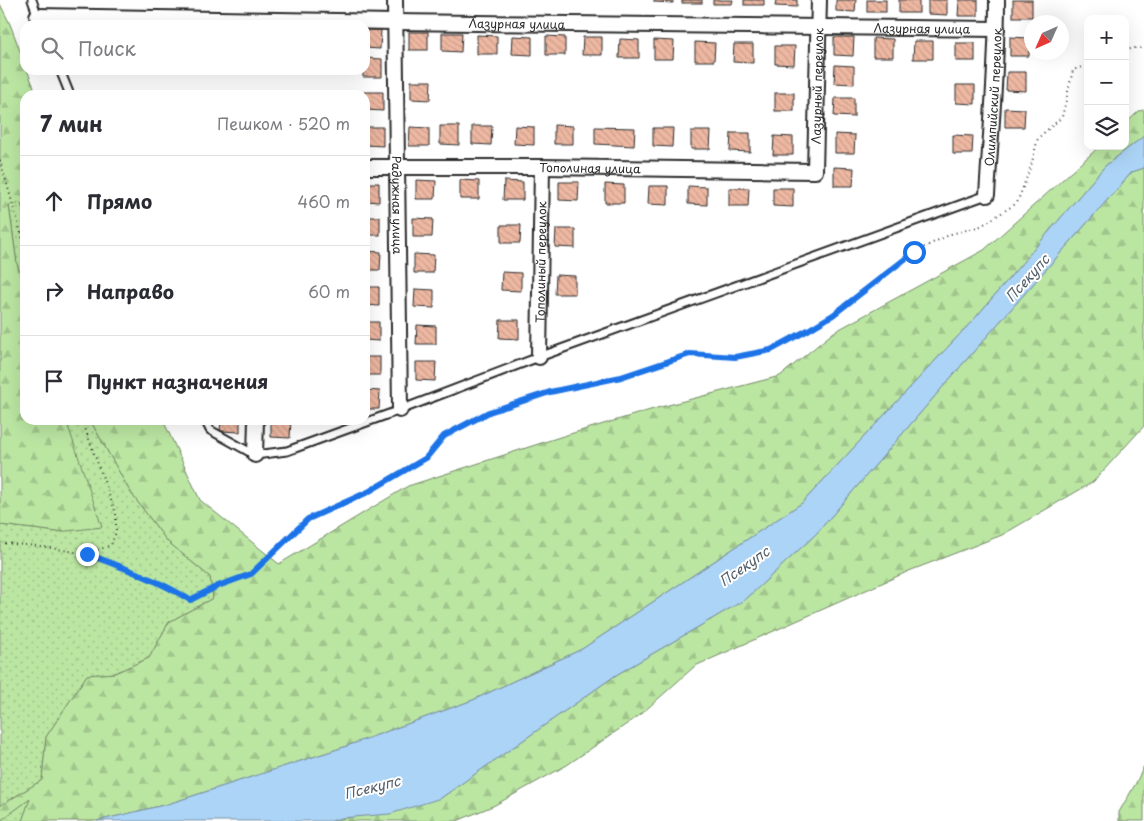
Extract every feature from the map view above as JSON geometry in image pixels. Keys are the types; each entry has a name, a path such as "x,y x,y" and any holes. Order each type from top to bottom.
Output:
{"street":[{"name":"Радужная улица","path":"395,0 400,410"},
{"name":"Лазурный переулок","path":"815,171 819,0"},
{"name":"Олимпийский переулок","path":"987,195 997,0"},
{"name":"Лазурная улица","path":"370,22 997,29"},
{"name":"Тополиная улица","path":"370,167 542,167 815,171"},
{"name":"Тополиный переулок","path":"539,357 542,167"},
{"path":"255,455 256,425"}],"lane":[{"path":"32,0 39,20"},
{"path":"62,75 68,90"},
{"path":"370,421 539,357 987,195"},
{"path":"208,425 210,430 255,455 287,451 359,425"}],"path":[{"path":"1129,50 1144,48"},
{"path":"0,542 87,554 121,566 174,590 190,600 218,586 251,574 308,519 368,492 426,458 444,436 489,412 550,392 621,377 690,354 735,357 771,350 833,315 914,252 951,234 981,226 1017,203 1031,166 1038,138 1062,117 1073,70 1084,66"},
{"path":"0,160 20,230"},
{"path":"84,425 116,514 116,532 111,545 87,554"}],"green space":[{"path":"0,4 20,51 20,75 29,75 35,90 20,90 20,203 9,205 17,264 20,272 20,425 68,425 102,527 58,532 0,525"},
{"path":"1144,110 1144,136 1129,148 1129,120 1139,111"},
{"path":"1096,150 1126,150 1105,166 976,317 802,503 582,649 473,700 344,747 168,804 97,821 22,821 30,799 0,821 0,806 42,780 46,737 87,675 115,673 149,658 169,622 213,598 210,577 167,541 131,493 93,425 165,425 200,500 279,564 408,486 657,408 780,376 834,332 984,250"},
{"path":"1144,168 1144,426 1093,482 1002,535 909,571 695,666 640,715 567,765 495,805 457,821 331,821 441,798 616,675 746,599 816,534 1132,172"},
{"path":"20,203 20,272 17,264 9,205"},
{"path":"68,425 93,425 131,493 167,541 210,577 213,598 169,622 149,658 115,673 87,675 46,737 42,780 0,806 0,525 58,532 69,430"},
{"path":"1144,766 1144,821 1119,821 1119,812"},
{"path":"31,798 22,821 0,821"}],"water":[{"name":"Псекупс","path":"1144,136 1144,168 1132,172 816,534 746,599 616,675 441,798 390,814 341,818 331,821 97,821 168,804 344,747 473,700 582,649 802,503 976,317 1105,166 1126,150 1129,150 1129,148"}],"building":[{"path":"654,0 673,0 673,3 654,2"},
{"path":"682,0 702,0 702,3 682,3"},
{"path":"713,0 733,0 732,4 713,4"},
{"path":"744,0 764,0 764,5 744,5"},
{"path":"776,0 797,0 797,7 775,6"},
{"path":"836,0 856,0 855,12 836,11"},
{"path":"867,0 886,0 886,12 867,12"},
{"path":"899,0 919,0 919,13 899,13"},
{"path":"928,0 947,0 947,15 928,14"},
{"path":"959,0 978,0 978,16 958,16"},
{"path":"1013,0 1032,0 1032,15 1013,17"},
{"path":"370,30 381,30 380,49 370,48"},
{"path":"409,32 428,32 428,50 409,50"},
{"path":"442,33 462,33 461,52 442,51"},
{"path":"477,35 497,36 497,54 477,54"},
{"path":"513,36 532,37 532,55 512,54"},
{"path":"546,36 565,37 565,55 546,55"},
{"path":"583,37 602,37 602,55 582,55"},
{"path":"834,37 854,37 853,56 834,55"},
{"path":"1010,37 1024,38 1024,56 1010,56"},
{"path":"873,38 893,39 893,57 873,57"},
{"path":"620,39 639,40 639,58 619,58"},
{"path":"654,40 674,41 673,59 654,59"},
{"path":"914,41 933,41 933,59 913,59"},
{"path":"695,42 715,43 714,61 695,61"},
{"path":"956,43 975,43 975,61 956,61"},
{"path":"734,44 753,44 753,63 733,62"},
{"path":"775,46 795,46 794,65 775,64"},
{"path":"370,58 382,59 382,77 363,77 363,75 370,75"},
{"path":"835,65 854,66 854,84 834,83"},
{"path":"1007,72 1026,72 1026,91 1006,90"},
{"path":"411,81 431,81 430,100 411,99"},
{"path":"956,85 975,85 975,104 956,103"},
{"path":"370,92 383,92 383,111 370,110"},
{"path":"775,93 794,93 794,111 775,111"},
{"path":"835,98 854,98 854,117 834,116"},
{"path":"1005,108 1025,109 1024,127 1005,127"},
{"path":"554,125 573,126 573,144 554,144"},
{"path":"440,126 459,126 459,145 440,144"},
{"path":"472,126 492,126 491,145 472,144"},
{"path":"515,126 534,127 534,145 514,144"},
{"path":"370,127 383,127 383,146 370,145"},
{"path":"410,127 429,128 429,146 409,146"},
{"path":"595,127 635,128 634,146 595,144"},
{"path":"653,128 673,128 672,147 653,146"},
{"path":"691,131 711,131 710,149 691,149"},
{"path":"731,133 750,133 750,152 730,151"},
{"path":"835,134 855,135 854,153 835,153"},
{"path":"953,135 973,136 972,154 953,154"},
{"path":"774,136 793,137 793,155 773,155"},
{"path":"834,167 854,168 853,186 834,186"},
{"path":"416,180 436,181 435,199 416,199"},
{"path":"460,180 479,181 479,199 460,199"},
{"path":"504,181 523,182 523,200 503,200"},
{"path":"559,182 579,182 578,201 559,200"},
{"path":"370,183 379,183 379,202 370,201"},
{"path":"605,184 624,185 624,203 605,203"},
{"path":"649,186 668,186 668,205 648,204"},
{"path":"688,186 707,187 707,205 688,204"},
{"path":"729,188 749,188 748,206 729,206"},
{"path":"773,188 793,188 793,207 773,206"},
{"path":"370,217 380,217 380,235 370,235"},
{"path":"413,218 433,219 432,237 413,237"},
{"path":"501,225 521,225 520,243 501,243"},
{"path":"556,229 575,229 575,248 555,247"},
{"path":"370,251 381,252 380,270 370,270"},
{"path":"414,254 434,255 433,273 414,273"},
{"path":"502,272 521,273 521,291 501,290"},
{"path":"556,275 575,276 575,294 555,294"},
{"path":"370,287 379,287 379,306 370,305"},
{"path":"415,289 434,290 434,308 414,307"},
{"path":"500,320 519,320 519,339 499,338"},
{"path":"370,322 379,322 379,341 370,340"},
{"path":"417,325 436,326 436,344 416,344"},
{"path":"370,357 380,357 380,375 370,375"},
{"path":"416,362 436,362 435,381 416,380"},
{"path":"370,390 380,391 379,409 370,409"},
{"path":"221,425 240,425 240,432 220,431"},
{"path":"271,425 291,425 290,438 271,437"}],"route":[{"path":"87,554 121,566 174,590 190,600 218,586 251,574 308,519 368,492 426,458 444,436 489,412 550,392 621,377 690,354 735,357 771,350 833,315 914,252"}]}
